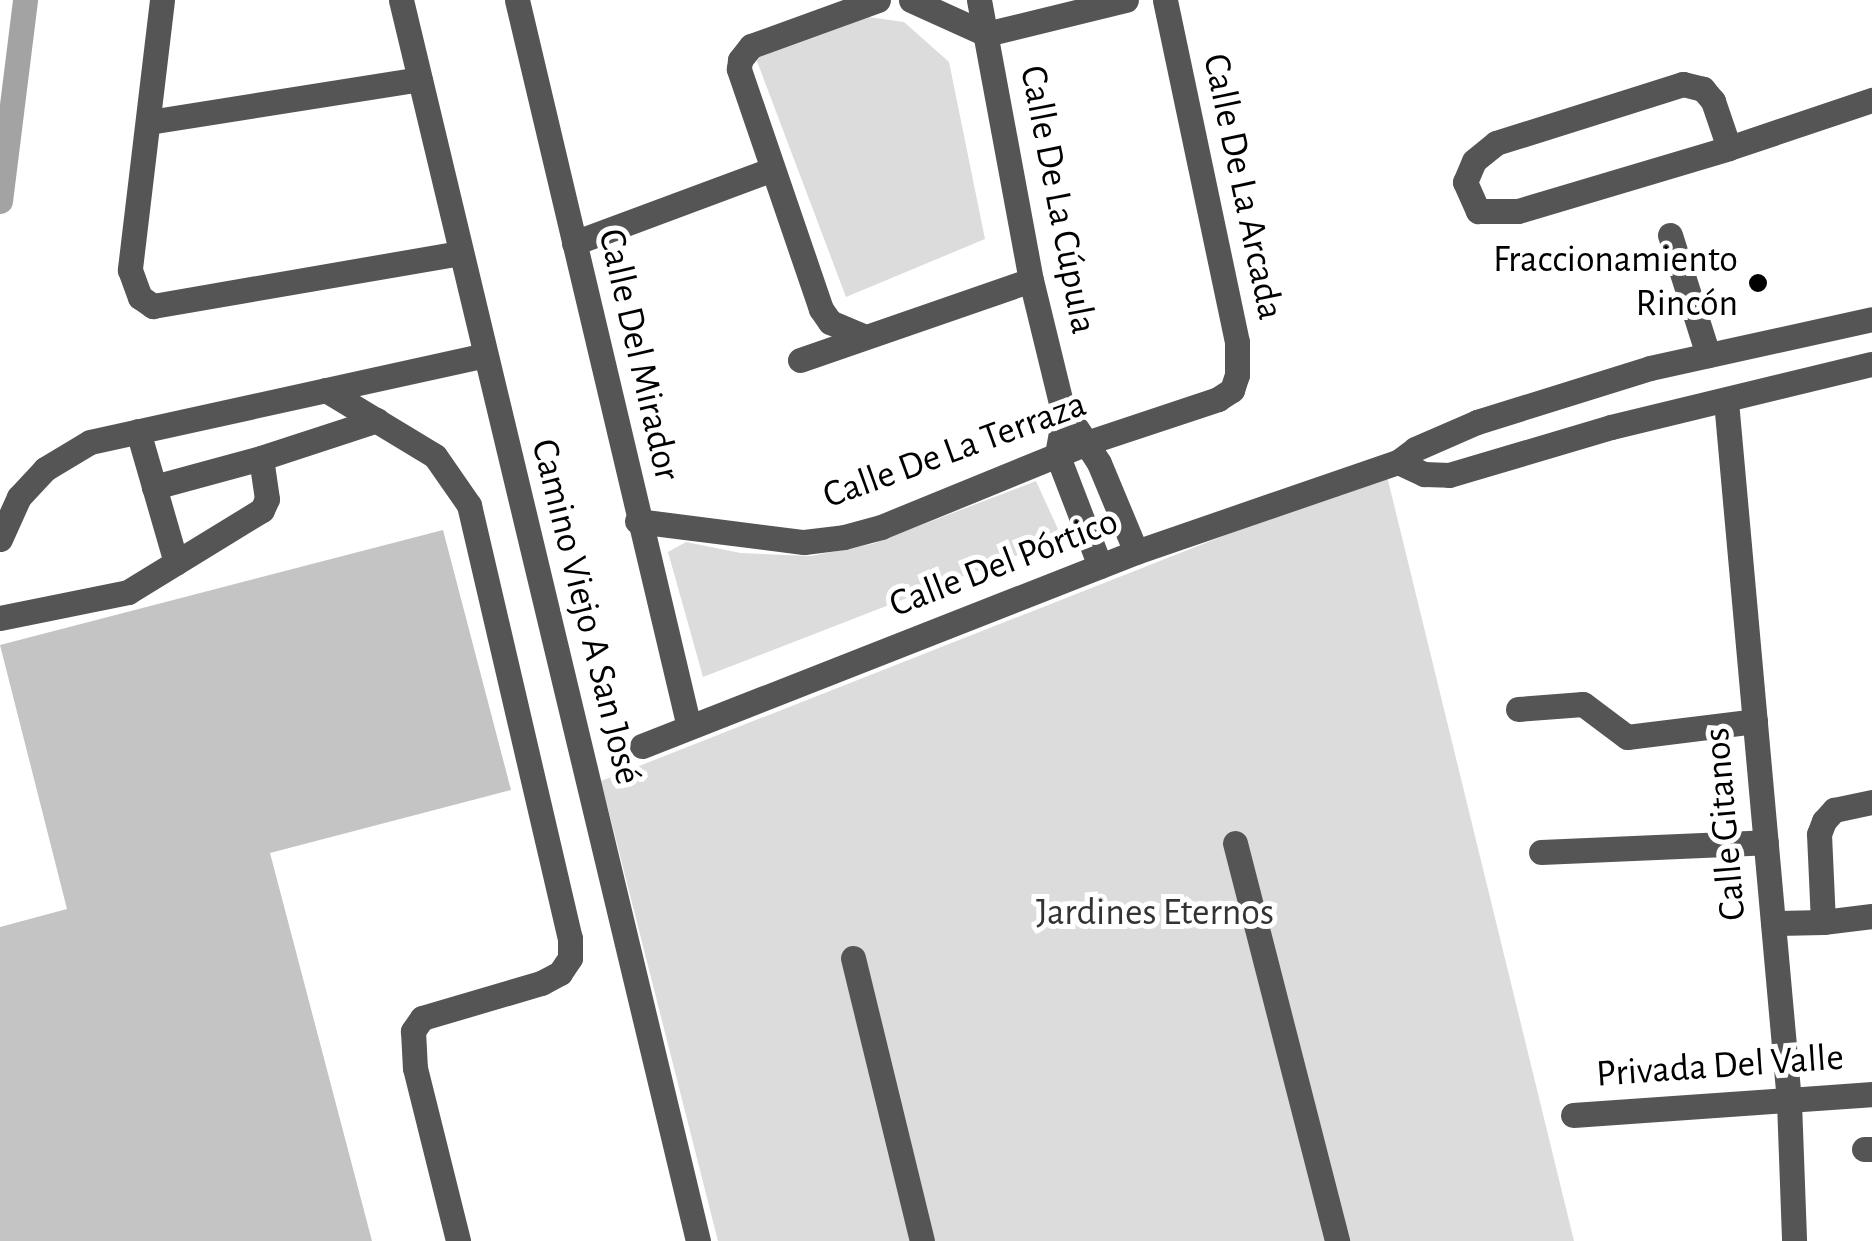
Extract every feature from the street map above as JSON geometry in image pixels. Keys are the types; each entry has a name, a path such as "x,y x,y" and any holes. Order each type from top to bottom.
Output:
{"street":[{"path":"162,0 130,270 140,298 153,306 458,254"},
{"name":"Camino Viejo A San José","path":"400,0 698,1241"},
{"name":"Calle Del Mirador","path":"516,0 689,727"},
{"path":"863,336 830,322 821,308 770,170 740,60 751,46 878,0"},
{"path":"910,0 986,34 1126,0"},
{"name":"Calle De La Cúpula","path":"979,0 1031,280 1064,414 1057,454"},
{"name":"Calle De La Arcada","path":"1165,0 1237,342 1237,376 1232,390"},
{"path":"149,122 420,79"},
{"path":"1729,148 1713,101 1703,88 1684,84 1496,143 1474,161 1466,182 1478,212 1518,211 1729,148 1872,100"},
{"path":"574,243 770,170"},
{"path":"1670,235 1708,355"},
{"path":"800,360 1031,280"},
{"name":"Calle Del Pórtico","path":"642,746 1136,552 1398,462 1416,449 1477,422 1650,368 1872,319"},
{"path":"0,539 19,496 45,470 90,442 485,356"},
{"path":"1398,462 1424,474 1449,475 1611,428 1872,364"},
{"path":"326,390 435,456 469,506 570,938 570,958 560,972 541,983 422,1018 413,1031 415,1068 458,1241"},
{"name":"Calle De La Terraza","path":"637,521 804,542 844,537 881,527 1057,454 1218,399 1232,390"},
{"name":"Calle Gitanos","path":"1726,401 1789,1102 1794,1241"},
{"name":"Calle De La Cúpula","path":"1064,414 1088,442 1136,552"},
{"path":"154,487 261,458 377,420"},
{"path":"138,431 176,562"},
{"path":"1057,454 1100,566"},
{"path":"0,618 128,592 262,510 267,499 261,458"},
{"path":"1518,709 1582,704 1627,737 1755,721"},
{"path":"1823,922 1819,834 1834,810 1872,802"},
{"path":"1541,852 1766,842"},
{"path":"1235,843 1337,1241"},
{"path":"1773,924 1872,916"},
{"path":"852,958 922,1241"},
{"name":"Privada Del Valle","path":"1574,1115 1872,1094"}],"green space":[{"path":"853,15 904,22 949,62 985,239 846,297 755,56"},
{"name":"Jardines Eternos","path":"1386,472 1574,1241 718,1241 601,781"},
{"path":"1036,481 1062,538 703,677 668,552 686,542 741,553 811,556 872,544"}],"building":[{"path":"443,530 511,790 270,853 372,1241 0,1241 0,927 67,909 0,645"}],"waterway":[{"path":"0,201 25,0"}],"place":[{"name":"Fraccionamiento Rincón","path":"1758,283"}]}
